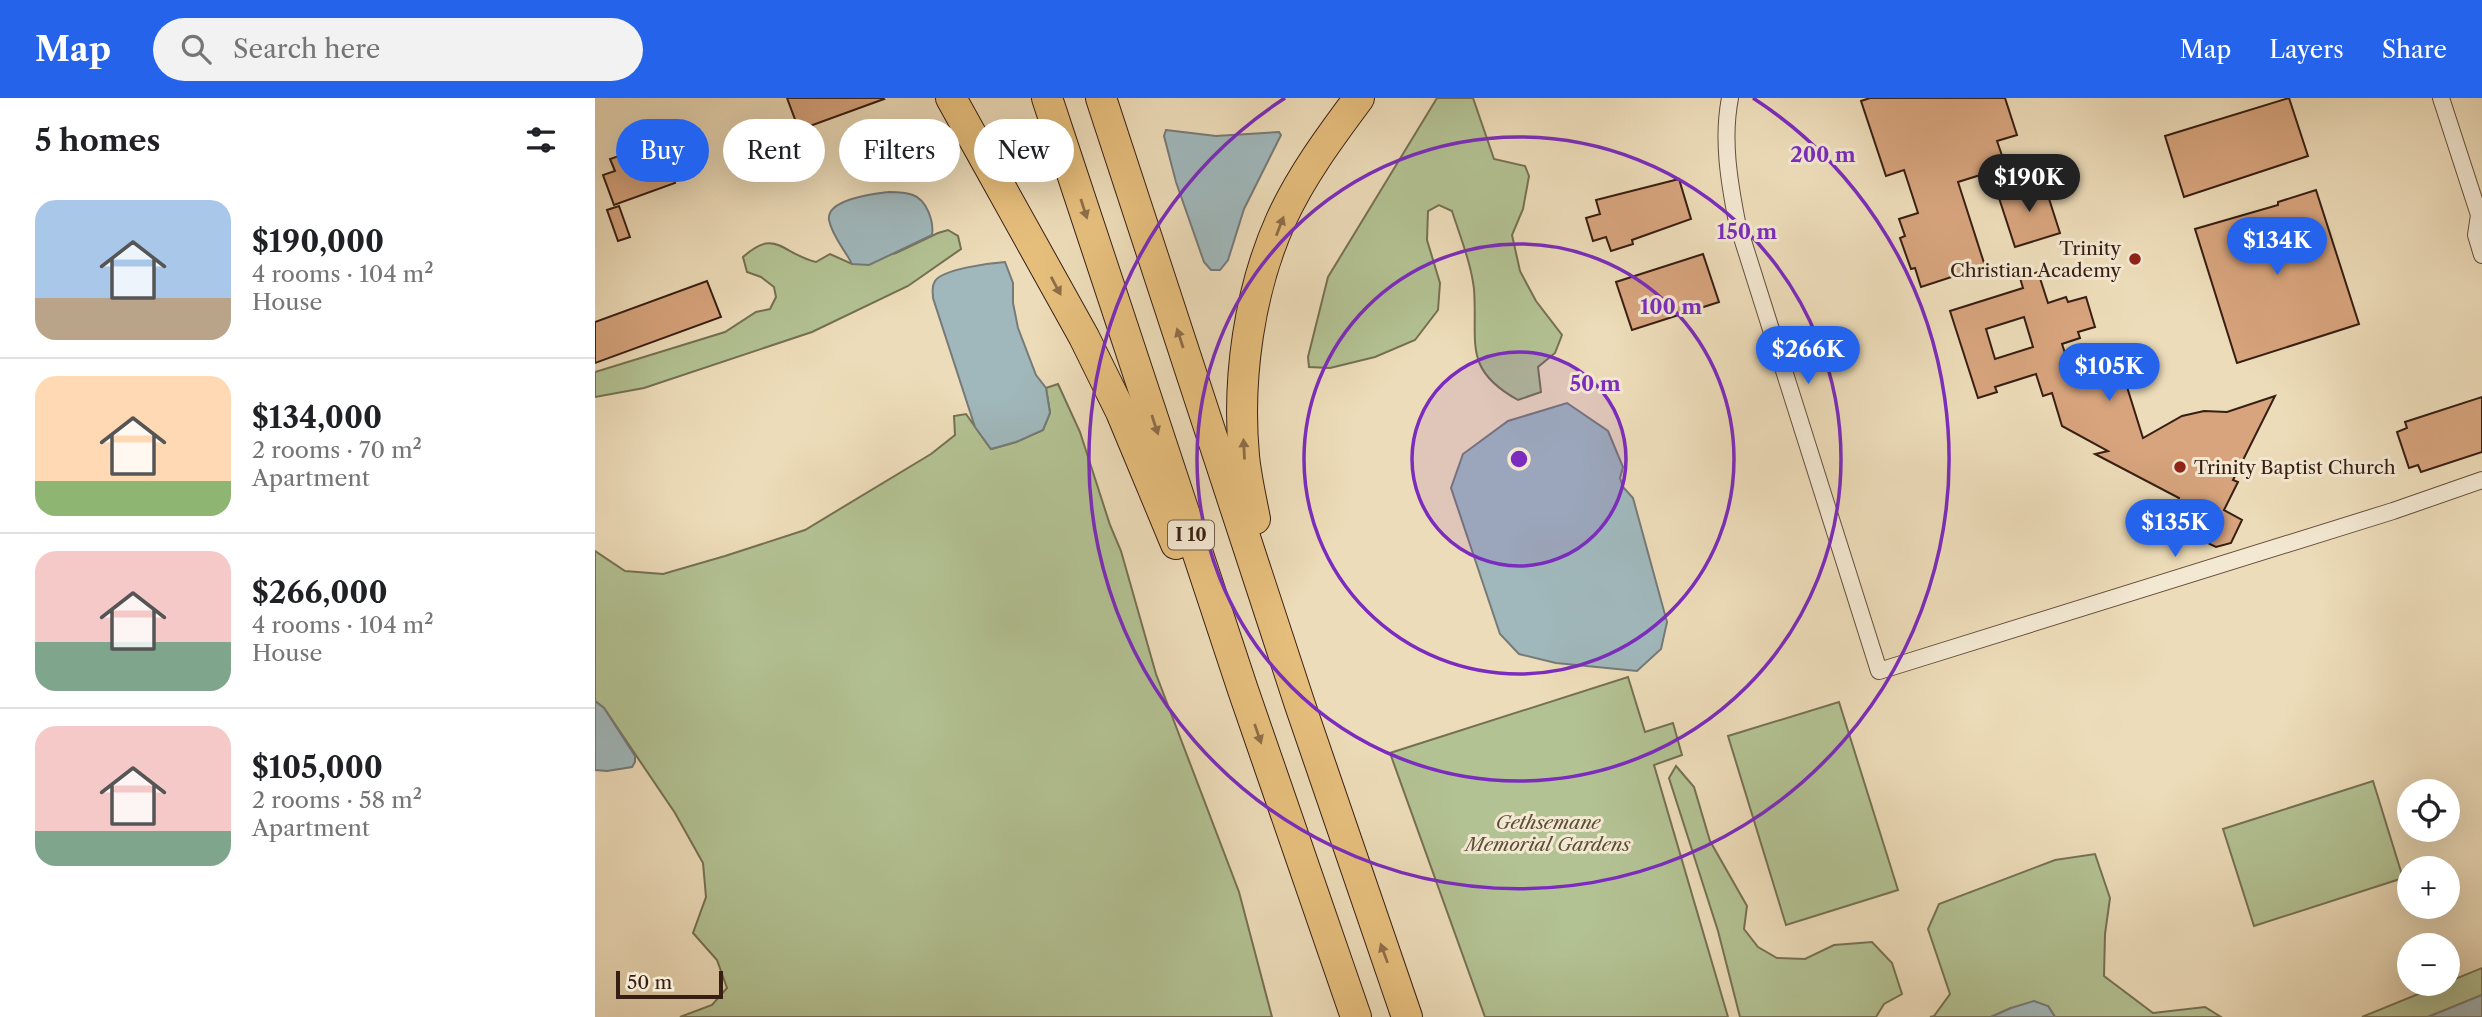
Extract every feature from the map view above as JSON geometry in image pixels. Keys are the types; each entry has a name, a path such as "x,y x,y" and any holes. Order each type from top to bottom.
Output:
{"highway":[{"path":"951,98 1084,337 1121,412 1165,519 1243,690"},
{"name":"I 10","path":"1047,98 1243,690 1356,1017"},
{"name":"I 10","path":"1101,98 1300,705 1408,1017"},
{"path":"1300,705 1293,636 1256,526 1244,456 1243,370 1261,279 1281,221 1308,171 1359,98"}],"street":[{"path":"1730,98 1726,119 1728,162 1737,222 1879,671 2393,511 2482,480"},
{"path":"2441,98 2479,215 2476,235 2482,255"}],"green space":[{"path":"1437,98 1473,98 1494,159 1525,166 1529,176 1523,209 1512,235 1520,271 1536,301 1562,335 1555,353 1538,367 1541,392 1518,400 1500,389 1481,365 1475,340 1474,289 1470,269 1452,211 1439,205 1428,211 1427,240 1440,283 1438,310 1415,340 1375,357 1330,368 1309,367 1308,357 1328,277"},
{"path":"948,230 958,236 961,249 908,286 812,332 644,388 595,397 595,372 725,332 756,312 770,309 776,297 774,287 761,277 747,272 743,257 754,248 772,243 816,262 830,254 852,264 896,253"},
{"path":"1058,384 1080,432 1121,551 1156,674 1239,892 1272,1017 680,1017 712,1005 727,988 717,960 693,933 706,897 703,863 675,813 604,708 595,701 595,551 625,571 663,574 805,530 931,454 955,435 954,416 966,414 991,449 1043,430 1050,413 1046,388"},
{"name":"Gethsemane Memorial Gardens","path":"1628,677 1645,732 1673,723 1682,755 1654,765 1728,1017 1485,1017 1390,753"},
{"path":"1839,702 1898,890 1786,925 1728,736"},
{"path":"1676,766 1694,787 1710,841 1747,906 1744,929 1758,947 1777,958 1805,959 1834,945 1872,942 1892,963 1902,994 1884,1004 1876,1017 1740,1017 1718,931 1669,778"},
{"path":"2373,781 2397,859 2397,880 2254,926 2223,829"},
{"path":"2095,854 2110,898 2105,934 2104,976 2153,1013 2205,1007 2221,1017 2055,1017 2048,1006 2011,1008 1991,1017 1930,1017 1934,1016 1950,994 1928,929 1939,904 2055,860"},
{"path":"2482,968 2482,995 2428,1017 2362,1017 2413,996 2460,996 2460,977"}],"water":[{"path":"1166,130 1216,136 1279,132 1281,135 1244,209 1228,260 1220,270 1211,270 1204,262 1176,182 1164,136"},
{"path":"889,192 910,194 926,206 931,218 932,235 869,265 852,264 833,232 830,213 843,202"},
{"path":"1005,262 1013,283 1013,303 1018,328 1036,375 1046,388 1050,413 1043,430 991,449 975,427 933,298 933,287 935,281 947,273 967,267"},
{"path":"1567,403 1608,431 1623,467 1620,478 1623,487 1633,498 1667,622 1661,649 1637,671 1556,663 1519,654 1500,634 1451,488 1463,454 1508,421"},
{"path":"595,701 604,708 635,756 632,767 595,770"},
{"path":"2482,995 2482,1017 2428,1017"},
{"path":"2034,1001 2048,1006 2055,1017 1991,1017 2011,1008"}],"building":[{"path":"787,98 884,99 825,121 795,119"},
{"path":"1870,98 2005,98 2017,135 1997,141 2006,167 1958,182 1985,266 1921,287 1915,268 1911,269 1900,238 1905,236 1899,219 1918,213 1904,170 1886,176 1861,101"},
{"path":"2289,98 2308,156 2184,197 2165,136"},
{"path":"616,157 616,182 675,183 614,205 603,175 615,171 610,159"},
{"path":"1679,179 1691,219 1632,240 1633,244 1611,251 1606,237 1593,241 1586,218 1600,214 1596,200"},
{"path":"2043,180 2060,233 2015,247 1998,195"},
{"path":"2316,190 2359,324 2237,363 2195,229 2278,205 2278,202"},
{"path":"619,206 630,237 618,241 607,210"},
{"path":"1703,254 1719,302 1632,330 1616,282"},
{"path":"2038,272 2048,303 2066,297 2068,302 2086,297 2095,327 2078,332 2080,338 2062,344 2076,386 2122,371 2143,438 2182,416 2204,411 2227,412 2275,396 2233,480 2238,482 2224,510 2242,520 2231,543 2216,547 2193,536 2202,517 2176,504 2179,498 2095,454 2108,451 2062,426 2052,393 2043,396 2036,374 1995,387 1997,392 1978,398 1950,311 2023,288 2020,278","holes":["2024,317 2033,347 1995,359 1986,329"]},
{"path":"707,281 721,317 595,363 595,322"},
{"path":"2482,397 2482,452 2421,472 2418,465 2409,468 2397,432 2407,428 2405,422"}],"place":[{"name":"Trinity Christian Academy","path":"2135,259"},
{"name":"Trinity Baptist Church","path":"2180,467"}]}
